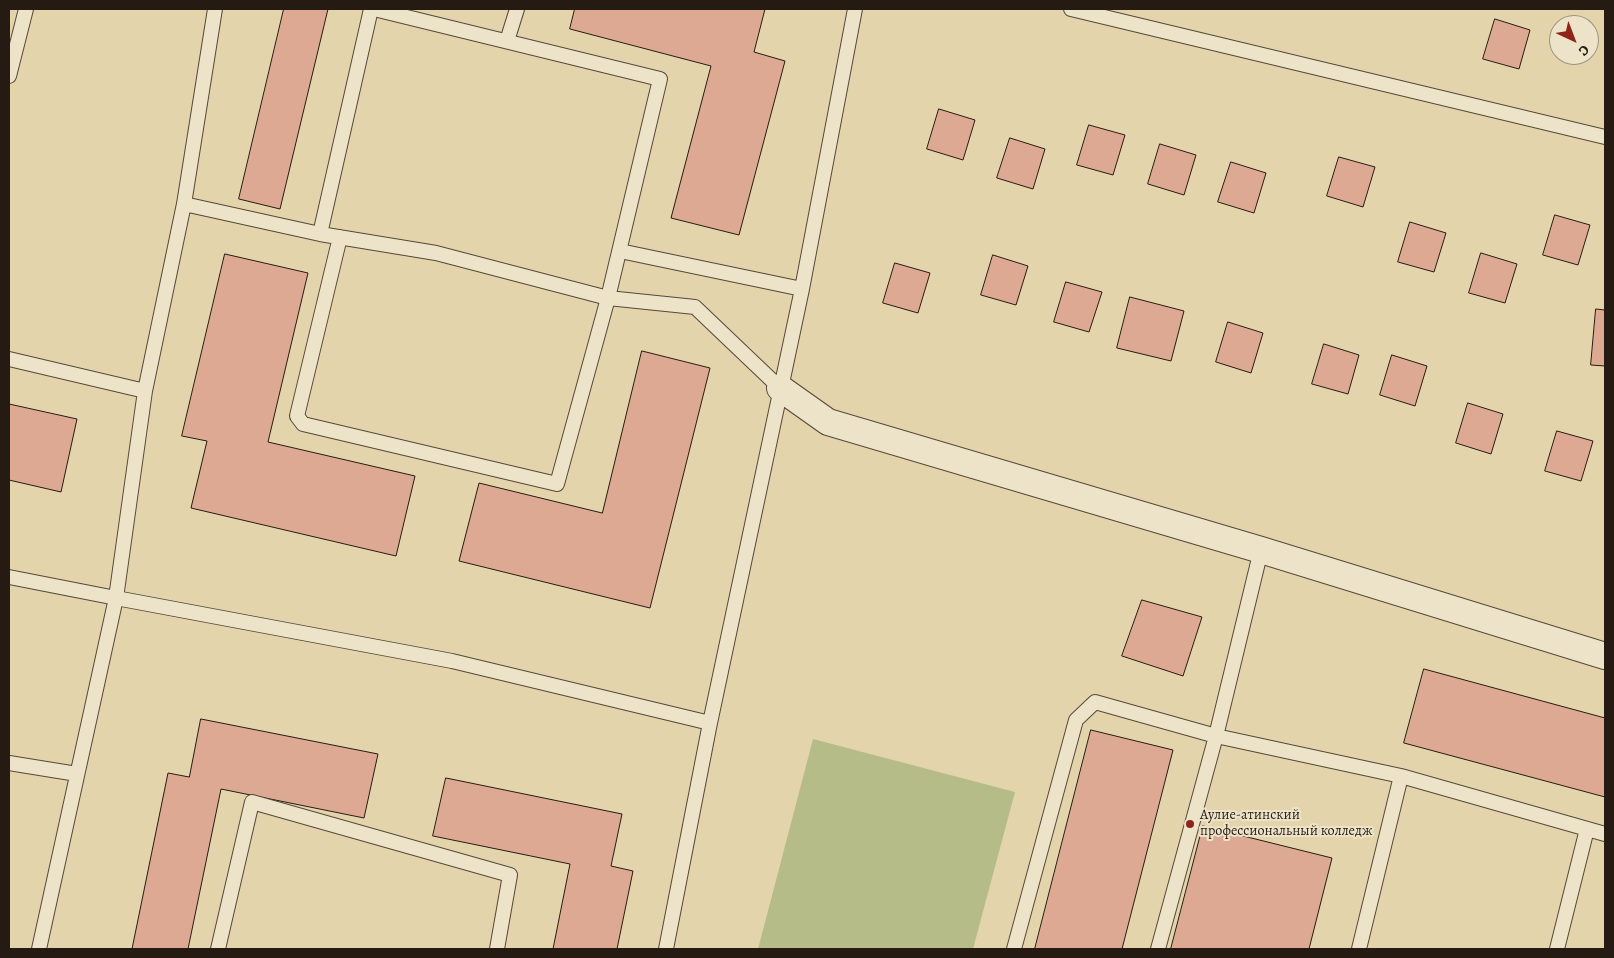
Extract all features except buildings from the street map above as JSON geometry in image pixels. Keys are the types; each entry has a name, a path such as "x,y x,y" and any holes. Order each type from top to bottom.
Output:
{"street":[{"path":"780,388 828,422 1261,550 1605,656"}],"lane":[{"path":"9,76 26,9"},
{"path":"39,949 116,598 145,391 184,204 215,9"},
{"path":"320,234 372,9 660,79 620,251 557,484 303,424 297,416 340,237"},
{"path":"507,42 516,9"},
{"path":"666,949 710,723 802,289 855,9"},
{"path":"1071,9 1605,137"},
{"path":"184,204 320,234 436,253 608,298 695,307 780,388"},
{"path":"620,251 802,289"},
{"path":"9,359 145,391"},
{"path":"1158,949 1216,736 1261,550"},
{"path":"9,577 452,661 710,723"},
{"path":"1014,949 1076,720 1095,702 1216,736 1401,776 1605,834"},
{"path":"9,763 77,774"},
{"path":"1359,949 1401,776"},
{"path":"218,949 252,802 510,874 497,949"},
{"path":"1557,949 1587,829"}],"green space":[{"path":"813,739 1015,792 973,949 758,949"}],"place":[{"name":"Аулие-атинский профессиональный колледж","path":"1190,824"}]}
